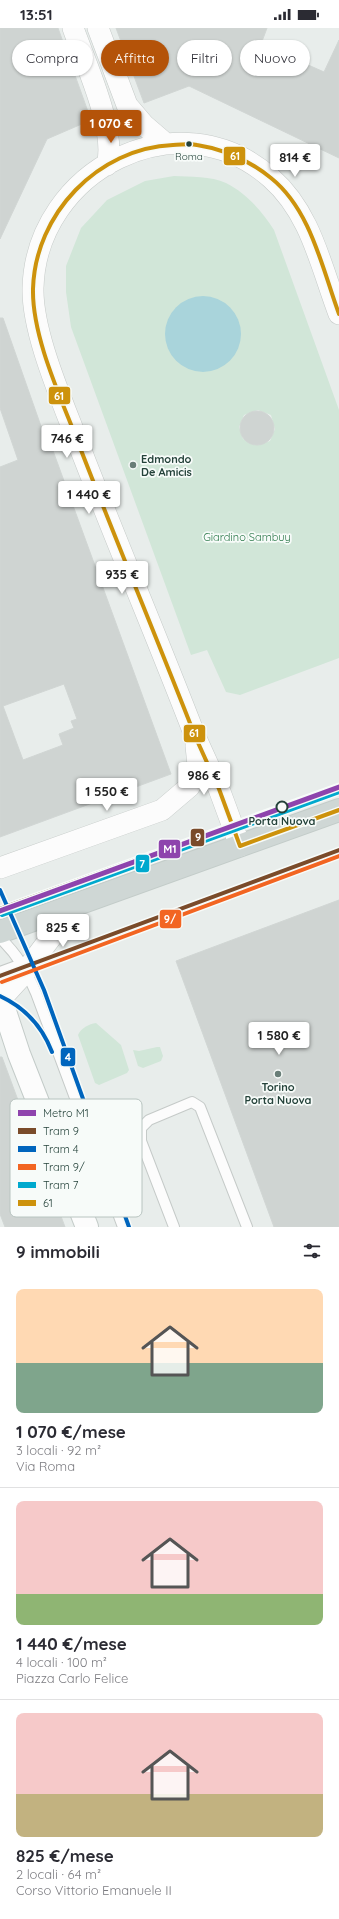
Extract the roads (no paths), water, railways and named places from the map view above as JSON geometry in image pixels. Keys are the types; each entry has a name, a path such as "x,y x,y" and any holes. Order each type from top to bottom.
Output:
{"main road":[{"path":"0,932 74,907 339,810"}],"street":[{"path":"74,28 106,123 110,155 107,165"},
{"path":"98,28 127,105 144,125 165,143"},
{"path":"240,846 219,789 195,736 63,403 43,343 34,307 33,286 35,264 43,240 55,215 78,186 107,165 130,152 165,143 204,144 232,153 258,167 282,188 302,215 339,314"},
{"path":"0,868 162,810 189,786 196,776 198,765 195,736"},
{"path":"36,1099 18,1054 0,998 74,907"},
{"path":"83,1217 87,1227"}],"lane":[{"path":"0,938 13,950 24,967 76,1099"},
{"path":"0,972 24,967"},
{"path":"142,1127 149,1120 192,1102 200,1107 247,1227"},
{"path":"142,1144 174,1227"},
{"path":"119,1217 123,1227"}],"water":[{"path":"203,296 217,299 230,307 238,320 241,334 238,348 230,361 217,369 203,372 189,369 176,361 168,348 165,334 168,320 176,307 189,299"}],"metro line":[{"name":"M1","path":"0,911 339,787"}],"tram line":[{"name":"9","path":"0,909 339,786"},
{"name":"7","path":"2,915 339,792"},
{"name":"9","path":"0,976 339,850"},
{"name":"9/","path":"2,982 339,856"},
{"name":"4","path":"0,890 44,990 83,1099"},
{"name":"4","path":"0,996 18,1006 32,1019 43,1034 52,1052"},
{"name":"4","path":"125,1217 129,1227"}],"place":[{"name":"Roma","path":"189,144"},
{"name":"Edmondo De Amicis","path":"133,465"},
{"name":"Porta Nuova","path":"282,807"},
{"name":"Torino Porta Nuova","path":"278,1074"}],"park label":[{"name":"Giardino Sambuy","path":"247,537"}]}
